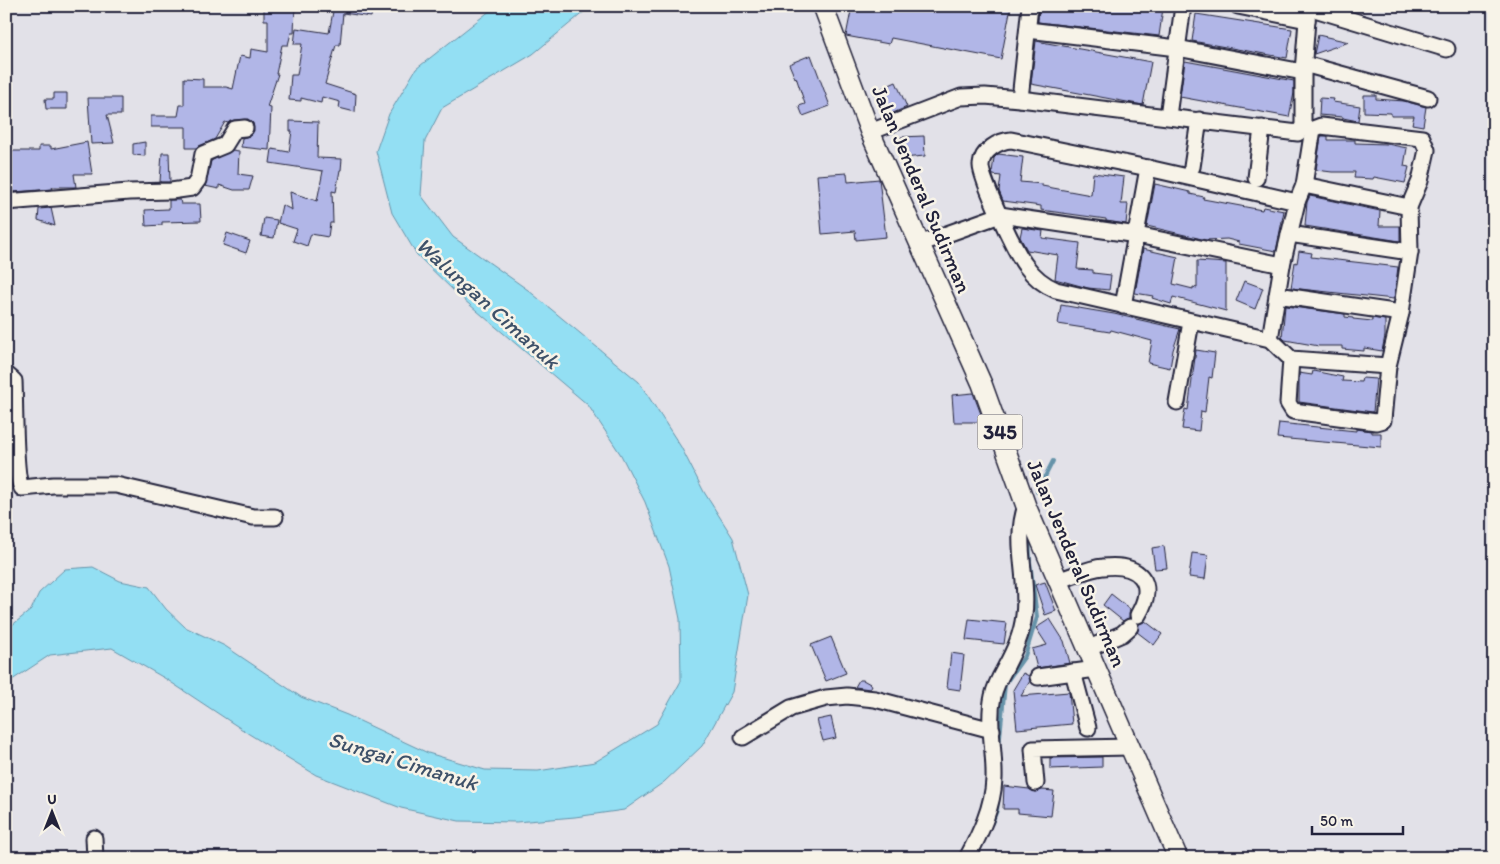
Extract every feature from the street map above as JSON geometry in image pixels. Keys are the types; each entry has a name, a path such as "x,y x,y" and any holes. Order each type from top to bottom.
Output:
{"main road":[{"name":"Jalan Jenderal Sudirman","path":"823,6 870,132 982,384 1026,506 1057,581 1178,858"}],"street":[{"path":"1020,99 1030,6"},
{"path":"1168,116 1183,6"},
{"path":"1238,6 1308,11 1446,49"},
{"path":"870,132 961,97 985,96 1168,116 1297,133 1301,131 1303,126 1304,68 1308,11"},
{"path":"1028,30 1177,48 1304,68 1428,98"},
{"path":"1192,167 1199,120"},
{"path":"1270,339 1282,265 1297,202 1304,185 1312,134 1315,127 1321,126 1421,137 1427,150 1420,181 1409,207 1410,252 1401,313 1388,366 1384,418 1382,421 1376,422 1293,411 1288,403 1291,359"},
{"path":"6,202 190,189 196,183 203,154 225,145 235,129 245,128"},
{"path":"1256,178 1262,128"},
{"path":"1297,202 1016,140 996,143 987,153 981,165 982,174 1000,215 1025,265 1043,284 1056,290 1270,339 1291,359 1388,366"},
{"path":"1123,306 1148,168"},
{"path":"1304,185 1409,207"},
{"path":"919,244 1000,215 1136,235 1282,265"},
{"path":"1289,234 1410,252"},
{"path":"1277,295 1401,313"},
{"path":"1177,402 1191,322"},
{"path":"6,374 14,380 18,468 22,488 53,485 116,485 253,517 275,517"},
{"path":"967,858 983,826 992,794 994,780 993,695 1021,636 1025,601 1020,531 1021,518 1026,506"},
{"path":"1057,581 1102,567 1129,568 1140,575 1147,587 1144,605 1134,621 1122,634 1087,649"},
{"path":"1038,677 1096,669"},
{"path":"1073,672 1088,728"},
{"path":"743,737 791,708 826,698 847,696 875,699 992,730"},
{"path":"1036,782 1033,750 1130,748"},
{"path":"94,838 95,858"}],"water":[{"path":"496,6 591,6 533,54 442,108 425,141 421,195 453,237 528,290 639,382 681,447 704,492 733,538 748,595 732,692 702,746 664,782 624,810 575,817 516,822 459,821 401,808 316,775 249,734 166,679 112,648 50,655 6,684 6,630 31,610 39,593 65,569 93,567 120,581 149,587 166,609 185,627 225,646 301,697 347,715 428,753 485,770 538,771 595,762 657,724 681,681 680,619 669,566 645,502 621,455 588,405 457,294 417,255 392,213 376,151 389,114 416,69"}],"building":[{"path":"264,6 295,6 294,33 291,33 288,45 282,45 276,74 278,74 267,107 271,108 269,150 241,147 242,138 250,136 254,131 253,123 248,119 225,122 215,139 196,148 186,148 186,127 151,127 151,116 178,116 180,105 184,105 184,78 203,79 203,87 226,87 233,89 240,56 250,58 251,49 268,52 268,20 264,20"},
{"path":"334,6 373,6 371,17 343,13 340,45 336,45 325,84 356,94 355,112 339,108 340,102 322,97 321,103 301,98 301,101 289,100 291,75 297,75 302,44 294,44 296,28 329,33"},
{"path":"852,6 1011,6 1001,59 891,38 889,44 846,36"},
{"path":"1039,6 1154,6 1163,8 1159,36 1038,22"},
{"path":"1196,14 1292,29 1287,58 1192,41"},
{"path":"1318,35 1349,42 1314,54"},
{"path":"1036,41 1151,62 1143,105 1031,84"},
{"path":"811,55 830,106 803,116 799,106 805,104 796,77 789,64"},
{"path":"1185,61 1294,81 1294,93 1289,117 1180,97"},
{"path":"896,82 907,107 886,116 874,92"},
{"path":"54,93 67,93 67,109 46,109 45,99 54,99"},
{"path":"1364,95 1376,95 1376,99 1404,101 1426,107 1423,126 1412,124 1414,116 1391,116 1391,113 1364,112"},
{"path":"88,98 121,98 121,115 107,115 114,143 91,144"},
{"path":"1320,98 1334,99 1333,102 1360,106 1358,121 1343,117 1319,115"},
{"path":"290,121 318,122 317,158 342,159 336,192 332,191 333,223 330,223 328,237 311,234 307,246 293,241 297,229 278,223 282,205 292,210 290,192 317,201 323,171 270,163 272,149 289,152 292,131 290,131"},
{"path":"924,136 925,156 902,158 901,137"},
{"path":"1321,136 1328,136 1328,140 1355,140 1355,143 1387,144 1407,148 1404,166 1409,167 1405,183 1374,177 1373,179 1354,178 1355,172 1316,170"},
{"path":"87,142 92,174 74,174 76,187 52,187 53,189 13,192 12,188 6,187 6,151 39,151 39,146 51,146 51,149"},
{"path":"145,142 145,156 133,155 133,144"},
{"path":"232,150 239,151 238,174 253,176 249,190 234,190 219,185 219,189 205,186 211,161"},
{"path":"162,153 169,153 170,182 160,182"},
{"path":"998,154 1023,157 1020,182 1042,184 1042,186 1091,195 1093,173 1124,177 1121,204 1128,204 1126,224 1106,221 1106,219 1041,210 1041,206 1003,201 999,191 1001,176 993,175 992,172 994,158"},
{"path":"847,173 848,182 879,179 886,237 856,240 855,231 822,234 817,175"},
{"path":"1155,184 1190,192 1190,194 1204,197 1203,199 1262,210 1263,207 1284,211 1276,251 1239,244 1239,242 1227,239 1206,240 1147,226"},
{"path":"1310,196 1380,211 1379,226 1400,226 1400,241 1305,226 1307,202"},
{"path":"169,200 180,200 181,204 200,204 201,221 162,222 162,225 146,226 145,210 169,209"},
{"path":"51,208 55,226 38,220 39,209"},
{"path":"264,218 277,220 274,238 261,236"},
{"path":"1022,228 1043,231 1042,238 1080,243 1077,269 1093,270 1093,273 1111,275 1109,290 1088,288 1055,279 1058,255 1027,250 1020,237"},
{"path":"227,233 250,241 246,253 223,245"},
{"path":"1143,249 1178,257 1173,284 1193,289 1193,287 1197,288 1197,261 1226,263 1226,311 1173,297 1171,304 1152,298 1153,296 1135,293"},
{"path":"1299,251 1312,253 1311,257 1398,267 1394,299 1291,288 1295,262 1297,263"},
{"path":"1244,281 1263,288 1255,309 1236,301"},
{"path":"1061,305 1114,314 1180,329 1173,350 1170,368 1148,363 1152,341 1111,330 1110,332 1058,324"},
{"path":"1285,306 1345,314 1345,317 1353,319 1372,321 1372,318 1385,320 1385,336 1382,351 1364,348 1364,351 1342,349 1342,346 1319,346 1285,340 1282,337"},
{"path":"1196,350 1215,353 1212,378 1209,377 1205,412 1201,411 1199,431 1182,429 1185,409 1188,410"},
{"path":"1313,371 1343,377 1342,381 1361,382 1362,378 1376,379 1373,412 1299,402 1299,373 1312,375"},
{"path":"973,393 984,422 954,422 952,395"},
{"path":"1279,423 1356,431 1356,429 1381,433 1381,447 1277,438"},
{"path":"1164,546 1167,568 1155,569 1152,548"},
{"path":"1192,553 1208,555 1205,579 1189,577"},
{"path":"1045,582 1056,611 1045,615 1035,585"},
{"path":"1111,594 1130,609 1129,618 1123,621 1103,605"},
{"path":"969,619 1007,623 1004,644 966,640"},
{"path":"1050,619 1064,641 1070,663 1037,668 1032,649 1047,645 1036,628"},
{"path":"1145,621 1162,634 1154,645 1137,632 1139,624"},
{"path":"831,637 846,673 826,681 811,645"},
{"path":"951,653 964,655 960,690 947,688"},
{"path":"1023,673 1029,676 1030,681 1021,696 1069,692 1072,724 1017,729 1013,690"},
{"path":"859,680 872,685 870,689 855,687"},
{"path":"831,717 836,738 823,741 817,720"},
{"path":"1102,757 1102,767 1050,769 1050,758"},
{"path":"1004,786 1029,789 1036,792 1042,790 1054,791 1051,816 1018,813 1018,809 1003,809"}],"waterway":[{"path":"1037,492 1053,461"},
{"path":"999,747 1005,684 1025,656 1037,617 1030,562 1029,533"},
{"path":"992,823 998,801"}],"water label":[{"name":"Walungan Cimanuk","path":"488,303"},
{"name":"Sungai Cimanuk","path":"403,761"}]}
